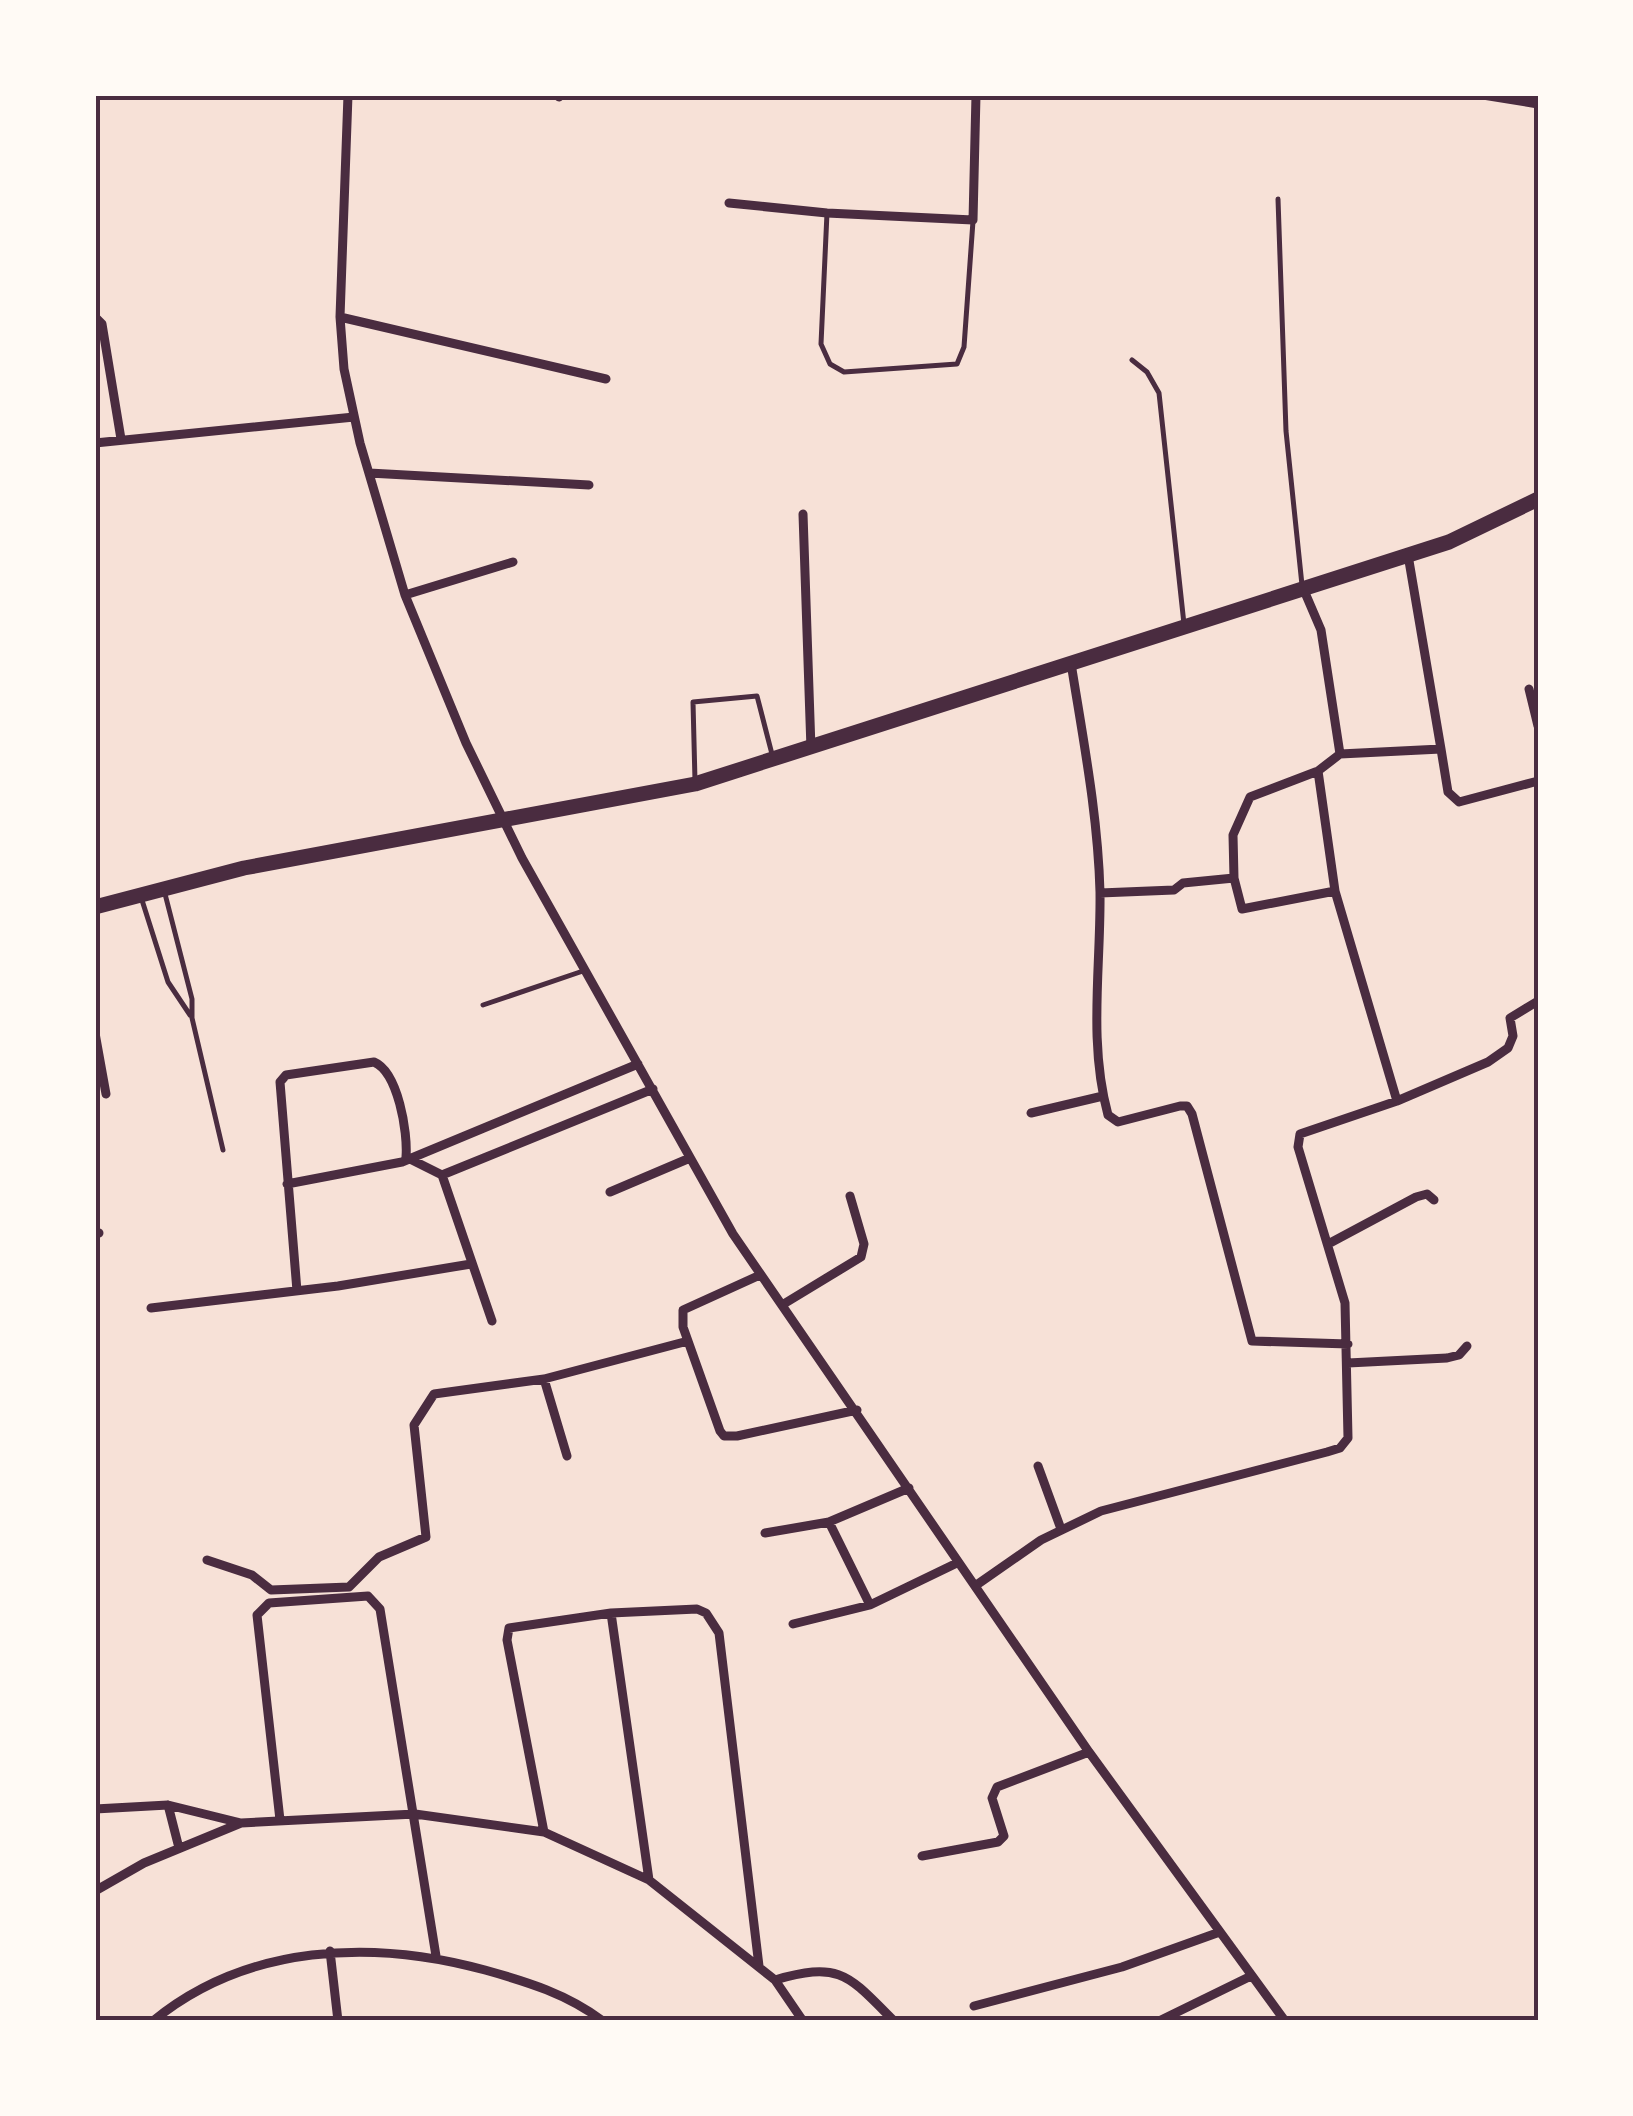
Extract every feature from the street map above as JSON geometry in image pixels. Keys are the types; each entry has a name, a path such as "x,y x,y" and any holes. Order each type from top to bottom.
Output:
{"highway":[{"path":"95,907 222,873 695,784 773,762 1184,624 1472,533 1538,499"}],"street":[{"path":"348,95 340,317 354,416 405,595 458,725 504,821 690,1158 760,1275 1217,1933 1285,2021"},
{"path":"728,203 827,214 973,220 976,95"},
{"path":"1483,95 1538,104"},
{"path":"95,317 102,324 121,438"},
{"path":"340,317 606,379"},
{"path":"95,443 354,416"},
{"path":"369,473 589,486"},
{"path":"802,514 811,749"},
{"path":"1408,555 1452,800 1508,791 1538,780"},
{"path":"405,595 513,562"},
{"path":"1303,588 1321,630 1340,754"},
{"path":"1071,663 1094,804 1100,893 1096,1013 1103,1096 1111,1120 1118,1122 1187,1106 1252,1341 1348,1344"},
{"path":"1528,690 1538,726"},
{"path":"1334,891 1242,909 1234,878 1232,835 1250,797 1318,771 1340,754 1441,749"},
{"path":"1318,771 1334,891 1396,1101"},
{"path":"1100,893 1174,890 1183,883 1234,878"},
{"path":"975,1586 1061,1529 1126,1502 1340,1448 1348,1438 1345,1303 1298,1147 1300,1134 1396,1101 1498,1056 1513,1036 1510,1018 1538,1001"},
{"path":"95,1033 106,1094"},
{"path":"297,1291 279,1091 286,1075 374,1062 383,1066 393,1085 406,1157"},
{"path":"287,1184 392,1165 638,1064"},
{"path":"442,1175 652,1089"},
{"path":"1031,1112 1103,1096"},
{"path":"406,1157 442,1175 492,1321"},
{"path":"610,1192 690,1158"},
{"path":"1330,1244 1416,1197 1427,1194 1434,1200"},
{"path":"782,1305 861,1257 864,1244 850,1196"},
{"path":"151,1308 297,1291 471,1264"},
{"path":"760,1275 684,1310 688,1341 724,1436 857,1410"},
{"path":"207,1560 252,1575 271,1590 356,1583 379,1557 426,1537 414,1425 434,1394 544,1379 688,1341"},
{"path":"1348,1364 1447,1358 1459,1355 1467,1346"},
{"path":"544,1379 567,1456"},
{"path":"1038,1466 1061,1529"},
{"path":"765,1533 829,1522 908,1488"},
{"path":"829,1522 870,1605"},
{"path":"794,1624 870,1605 958,1563"},
{"path":"280,1820 257,1616 270,1603 364,1596 378,1604 436,1956"},
{"path":"544,1832 507,1640 509,1628 610,1613 697,1609 706,1614 719,1632 759,1966"},
{"path":"610,1613 648,1880"},
{"path":"922,1856 998,1842 1004,1836 992,1798 997,1787 1090,1752"},
{"path":"95,1809 168,1805 241,1823"},
{"path":"168,1805 178,1848"},
{"path":"95,1891 178,1848 241,1823 415,1814 544,1832 648,1880 775,1980 803,2021"},
{"path":"974,2006 1122,1968 1217,1933"},
{"path":"330,1951 338,2021"},
{"path":"152,2021 173,2004 226,1976 330,1951 436,1956 548,1988 603,2021"},
{"path":"775,1980 811,1970 842,1973 894,2021"},
{"path":"1159,2021 1251,1976"}],"lane":[{"path":"1278,199 1286,431 1296,553 1303,588"},
{"path":"827,214 821,344 830,364 844,372 957,364 964,348 973,220"},
{"path":"1132,360 1147,372 1159,393 1184,624"},
{"path":"695,784 694,702 757,696 773,762"},
{"path":"164,890 192,999 192,1018 223,1150"},
{"path":"141,897 168,982 192,1018"},
{"path":"483,1006 586,970"}]}
